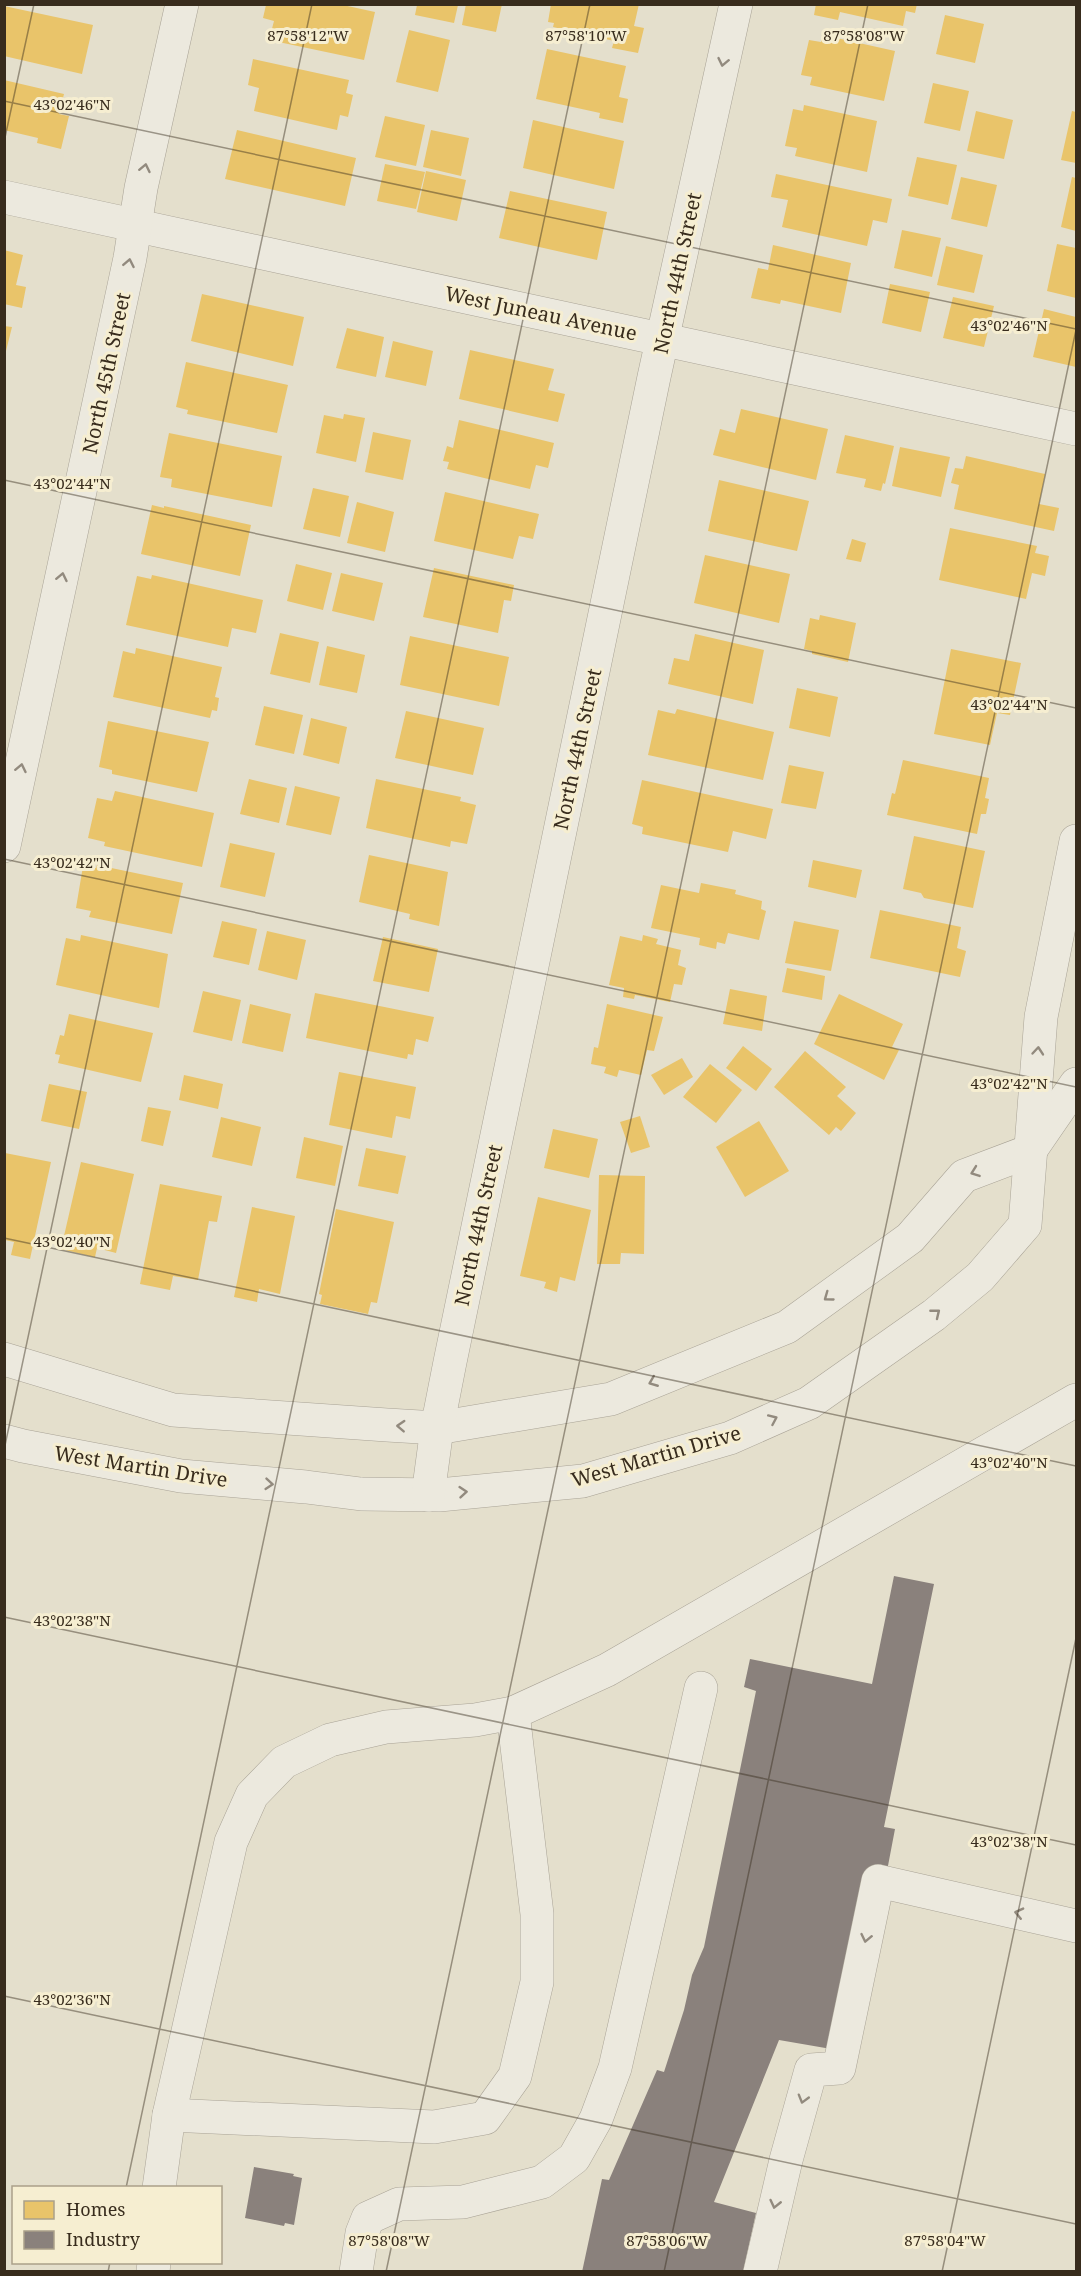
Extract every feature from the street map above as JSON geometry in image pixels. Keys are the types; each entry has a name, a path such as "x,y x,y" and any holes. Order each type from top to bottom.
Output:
{"street":[{"name":"North 45th Street","path":"4,846 128,270 135,226 182,4"},
{"name":"North 44th Street","path":"428,1495 436,1428 662,339 736,4"},
{"name":"West Juneau Avenue","path":"4,197 1077,429"},
{"name":"West Martin Drive","path":"4,1441 181,1476 361,1494 428,1495 583,1481 730,1438 809,1403 934,1315 980,1276 1025,1225 1041,1017 1077,841"},
{"path":"4,1359 173,1410 436,1428 611,1399 787,1327 910,1238 964,1176 1030,1151 1077,1084"},
{"path":"159,2186 169,2115 231,1842 252,1795 284,1762 330,1740 386,1727 476,1720 513,1713 607,1670 1077,1400"},
{"path":"356,2271 362,2233 368,2218 399,2204 463,2202 542,2182 574,2158 596,2119 615,2067 701,1688"},
{"path":"169,2115 434,2127 485,2118 515,2076 537,1982 537,1914 513,1713"},
{"path":"763,2260 786,2160 812,2070 839,2068 878,1881 1077,1926"}],"building: Homes":[{"path":"466,4 502,4 496,32 462,25"},
{"path":"551,4 639,4 634,26 644,28 638,53 612,48 614,41 553,27 554,23 548,22"},
{"path":"816,4 917,4 915,13 906,11 903,26 840,12 838,20 814,15"},
{"path":"266,5 343,5 375,12 364,60 269,40 274,21 263,18"},
{"path":"417,5 458,5 454,23 415,15"},
{"path":"4,6 93,25 82,74 4,56"},
{"path":"945,15 984,24 975,63 936,54"},
{"path":"409,30 450,40 438,92 396,82"},
{"path":"823,35 895,51 884,101 810,85 812,77 801,75 809,40 821,42"},
{"path":"547,49 626,66 619,97 628,99 623,123 599,118 600,113 536,99"},
{"path":"253,59 349,80 346,93 353,95 348,117 340,115 337,130 254,111 259,88 248,85"},
{"path":"4,80 64,94 59,114 69,116 61,149 37,143 38,138 4,130"},
{"path":"933,83 969,91 960,131 924,123"},
{"path":"804,105 877,121 867,172 795,156 797,148 785,146 793,109 803,111"},
{"path":"976,111 1013,120 1004,159 967,151"},
{"path":"1072,111 1076,112 1076,163 1061,160"},
{"path":"385,116 425,125 416,166 375,157"},
{"path":"533,120 624,141 614,189 523,168"},
{"path":"237,130 356,158 345,206 225,179"},
{"path":"431,130 469,138 461,176 423,167"},
{"path":"917,157 957,165 948,205 908,196"},
{"path":"385,164 425,172 416,209 377,201"},
{"path":"426,171 466,180 457,221 417,212"},
{"path":"776,174 892,199 887,223 873,220 867,246 782,227 788,200 771,197"},
{"path":"961,177 997,185 987,227 951,219"},
{"path":"1072,177 1076,178 1076,231 1061,227"},
{"path":"510,191 607,212 597,260 499,238"},
{"path":"902,230 941,238 932,277 894,268"},
{"path":"1057,244 1076,248 1076,298 1047,291"},
{"path":"773,245 851,263 841,313 781,300 780,304 751,298 758,268 768,270"},
{"path":"946,246 983,255 974,293 937,285"},
{"path":"4,250 23,255 16,285 26,287 22,308 4,304"},
{"path":"890,284 930,292 921,332 882,323"},
{"path":"202,294 304,317 293,366 191,341"},
{"path":"953,297 994,306 984,347 943,338"},
{"path":"1044,309 1076,317 1076,367 1033,357"},
{"path":"4,326 12,327 5,355 4,355"},
{"path":"347,328 384,337 376,377 336,368"},
{"path":"393,341 433,351 426,386 385,377"},
{"path":"470,350 554,369 548,390 565,394 558,422 459,399"},
{"path":"186,362 288,385 277,433 187,414 188,410 176,407"},
{"path":"741,409 828,429 816,480 713,455 720,429 735,433"},
{"path":"344,414 365,418 356,462 316,453 324,415 343,419"},
{"path":"459,420 554,443 548,468 536,465 530,489 447,469 449,462 443,461 447,446 453,448"},
{"path":"373,432 411,440 403,480 365,472"},
{"path":"169,433 282,456 272,507 171,487 172,479 160,477"},
{"path":"845,435 894,446 885,484 883,483 881,491 864,487 866,479 836,473"},
{"path":"900,447 950,457 941,497 892,486"},
{"path":"966,456 1045,474 1039,504 1059,508 1054,531 954,509 959,485 951,483 955,468 963,469"},
{"path":"719,480 809,501 797,551 708,531"},
{"path":"313,488 349,496 340,537 303,529"},
{"path":"445,492 539,514 533,539 519,536 513,559 434,541"},
{"path":"357,502 394,512 385,552 347,543"},
{"path":"152,505 251,525 240,576 141,554"},
{"path":"950,528 1037,546 1035,553 1049,556 1045,576 1032,573 1026,599 939,580"},
{"path":"852,539 866,543 861,562 846,559"},
{"path":"705,555 790,574 779,623 694,603"},
{"path":"296,564 332,573 323,610 287,601"},
{"path":"434,568 514,585 511,601 504,600 498,633 423,617"},
{"path":"341,573 383,583 374,621 332,611"},
{"path":"152,575 263,600 256,633 232,628 228,647 126,625 137,576 151,579"},
{"path":"820,615 856,623 848,662 812,654 812,651 804,649 810,618 819,620"},
{"path":"280,633 319,642 310,683 270,674"},
{"path":"695,634 764,650 753,704 668,684 674,658 689,661"},
{"path":"410,636 509,657 499,706 400,685"},
{"path":"327,646 365,655 357,693 319,685"},
{"path":"136,648 222,667 215,697 219,698 217,711 212,710 210,718 113,697 123,651 135,654"},
{"path":"951,649 1021,663 1010,715 997,713 990,745 934,734"},
{"path":"797,688 838,697 830,737 789,728"},
{"path":"264,706 303,715 294,754 255,745"},
{"path":"677,709 774,732 763,780 648,755 658,710 675,714"},
{"path":"406,711 484,728 473,775 395,758"},
{"path":"311,718 347,727 339,764 303,755"},
{"path":"108,721 209,742 197,792 112,774 112,770 99,767"},
{"path":"903,760 989,778 985,798 989,799 986,814 981,814 977,834 887,815 892,793 895,794"},
{"path":"789,765 824,772 816,809 781,803"},
{"path":"249,779 287,788 279,823 240,814"},
{"path":"376,779 461,797 460,801 476,805 467,844 451,841 450,847 366,828"},
{"path":"642,780 773,809 766,839 733,831 728,852 642,834 643,827 632,824"},
{"path":"295,786 340,797 331,835 286,825"},
{"path":"115,791 214,813 202,867 104,846 105,842 88,838 97,798 112,801"},
{"path":"914,836 985,851 973,908 924,898 921,893 903,889"},
{"path":"230,843 275,853 265,897 220,887"},
{"path":"369,855 448,872 439,926 409,919 410,914 359,902"},
{"path":"813,860 862,870 856,898 808,887"},
{"path":"97,865 183,883 172,934 89,917 91,911 76,908 83,866 96,868"},
{"path":"701,883 736,890 735,894 762,901 761,909 766,911 759,940 728,933 725,944 717,942 716,949 699,945 700,938 651,928 661,885 699,893"},
{"path":"880,910 961,927 957,948 966,951 960,977 870,958"},
{"path":"222,921 257,929 249,965 213,957"},
{"path":"794,921 839,930 831,971 785,963"},
{"path":"267,931 306,940 297,980 258,970"},
{"path":"81,935 168,954 159,1008 56,985 66,938 80,941"},
{"path":"643,935 658,939 656,944 681,950 678,965 686,968 682,985 674,984 670,1002 635,995 634,999 623,997 624,988 609,985 620,936 642,941"},
{"path":"383,937 438,949 429,992 373,981"},
{"path":"787,968 825,976 822,1000 782,992"},
{"path":"730,989 767,996 762,1031 723,1024"},
{"path":"203,991 241,1000 232,1041 193,1032"},
{"path":"315,993 434,1017 428,1042 416,1039 413,1055 408,1054 407,1059 306,1038"},
{"path":"839,994 903,1024 892,1047 899,1050 884,1080 814,1044"},
{"path":"250,1004 291,1014 283,1052 242,1043"},
{"path":"607,1004 663,1017 654,1051 647,1050 641,1075 619,1070 617,1077 604,1073 606,1067 591,1064 594,1047 598,1048"},
{"path":"69,1014 153,1033 141,1082 58,1063 60,1055 55,1054 60,1035 64,1036"},
{"path":"743,1046 772,1069 756,1091 726,1068"},
{"path":"805,1051 846,1087 837,1096 856,1113 841,1131 836,1127 829,1135 774,1087"},
{"path":"682,1058 693,1077 664,1095 651,1075"},
{"path":"710,1064 742,1090 716,1123 683,1097"},
{"path":"339,1072 416,1087 410,1119 396,1116 392,1138 329,1125"},
{"path":"184,1075 223,1084 218,1109 179,1100"},
{"path":"49,1084 87,1092 79,1129 41,1121"},
{"path":"148,1107 171,1111 163,1146 141,1141"},
{"path":"640,1116 650,1147 631,1153 620,1122"},
{"path":"221,1117 261,1127 252,1166 212,1157"},
{"path":"759,1121 789,1171 745,1197 716,1147"},
{"path":"553,1129 598,1139 589,1178 544,1168"},
{"path":"304,1137 343,1146 335,1186 296,1178"},
{"path":"366,1148 406,1156 398,1194 358,1186"},
{"path":"5,1153 51,1162 30,1259 11,1255 14,1242 5,1240"},
{"path":"81,1162 134,1174 116,1253 97,1248 95,1257 61,1249"},
{"path":"599,1175 645,1176 644,1254 621,1253 620,1264 597,1264"},
{"path":"160,1184 222,1196 217,1222 209,1221 198,1280 173,1276 170,1290 140,1284"},
{"path":"538,1197 591,1210 575,1281 560,1277 557,1292 544,1288 546,1282 520,1276"},
{"path":"252,1207 295,1216 280,1294 259,1289 257,1302 234,1297"},
{"path":"336,1209 394,1222 377,1303 371,1302 368,1314 320,1304 322,1295 319,1294"}],"building: Industry":[{"path":"894,1576 934,1584 884,1827 895,1829 887,1871 837,2050 779,2040 714,2202 756,2213 743,2272 582,2272 602,2179 609,2180 657,2070 664,2072 684,2010 692,1975 704,1947 756,1691 744,1687 750,1659 872,1684"},
{"path":"254,2167 294,2174 293,2176 302,2178 294,2225 285,2223 284,2226 245,2218"}]}
